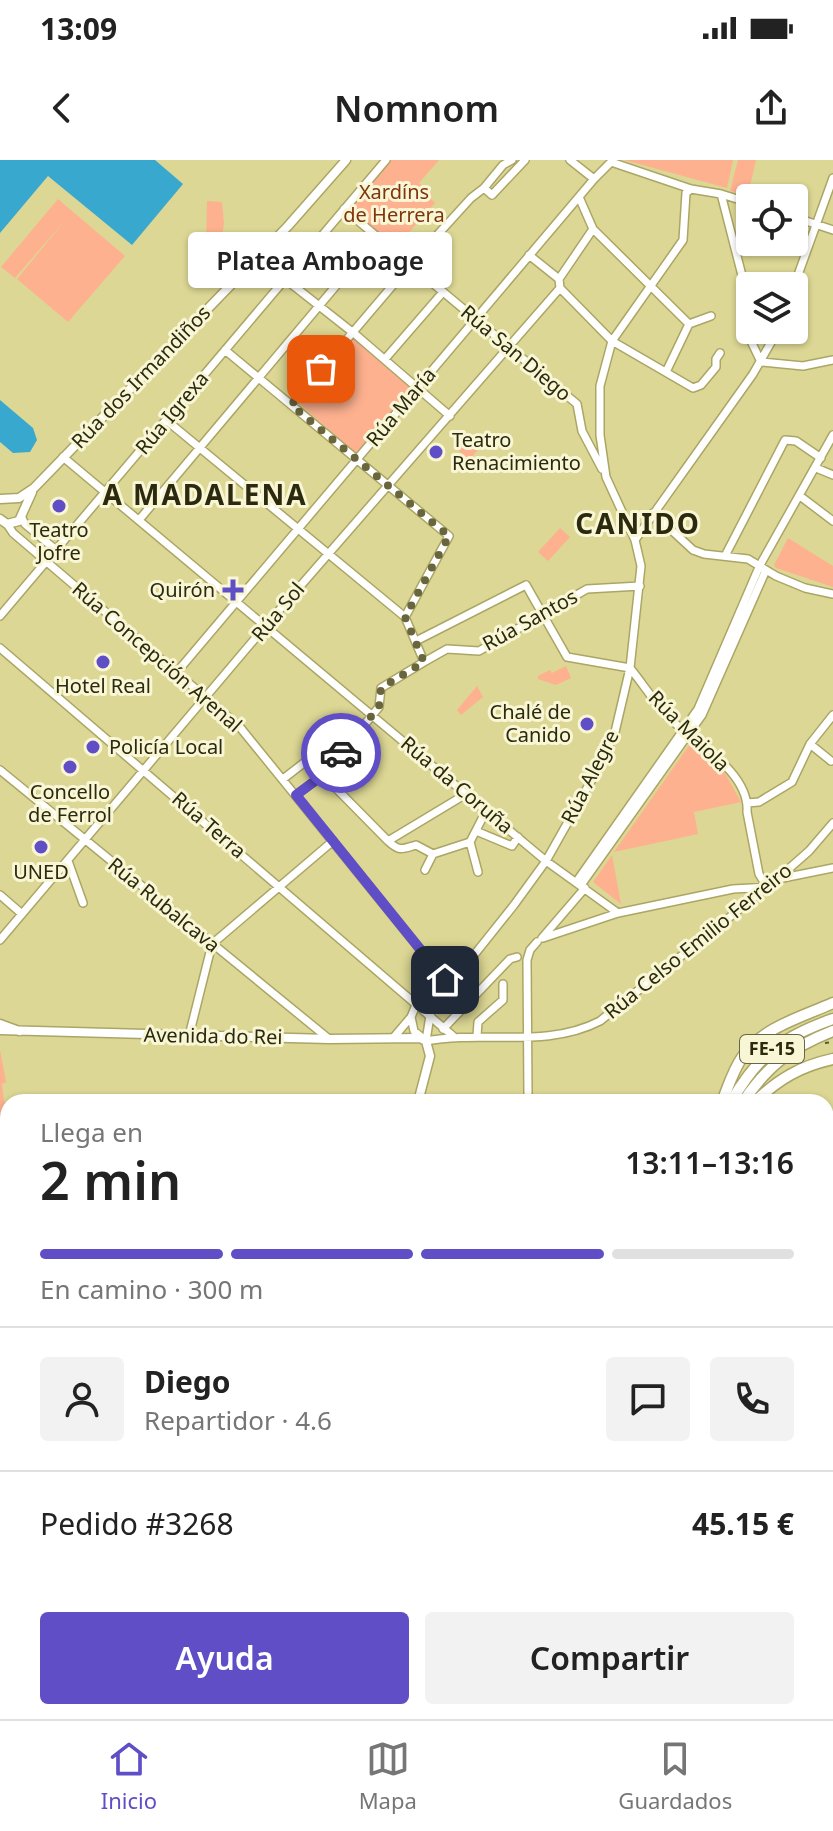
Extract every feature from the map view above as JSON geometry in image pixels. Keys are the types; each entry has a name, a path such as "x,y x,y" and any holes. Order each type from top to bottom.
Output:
{"highway":[{"path":"725,1094 739,1063 754,1044 778,1026 833,1003"},
{"name":"FE-15","path":"736,1094 747,1075 773,1048 797,1032 833,1019"},
{"name":"FE-15","path":"749,1094 778,1060 804,1042 833,1031"},
{"path":"763,1094 790,1073 833,1059"}],"main road":[{"name":"Rúa dos Irmandiños","path":"15,499 34,488 288,226 346,160"},
{"name":"Rúa dos Irmandiños","path":"23,514 34,488"},
{"path":"2,502 15,499 23,514 16,523 2,520"},
{"path":"0,1024 14,1027 19,1032"},
{"name":"Avenida do Rei","path":"0,1030 329,1039 394,1037 426,1041"},
{"path":"420,1094 430,1056 426,1041"}],"street":[{"name":"Rúa Igrexa","path":"0,616 386,160"},
{"path":"291,405 410,265 471,198 484,188 504,162 512,160"},
{"path":"484,188 492,195 525,160"},
{"path":"570,160 594,179 611,162 691,189 736,199"},
{"name":"Rúa María","path":"177,672 594,179"},
{"path":"800,272 833,179"},
{"path":"606,477 600,435 600,386 612,341 683,240 686,193 691,189"},
{"path":"721,194 745,287 750,339 761,362"},
{"path":"579,197 593,229 652,284 689,324"},
{"name":"Rúa San Diego","path":"344,209 577,404 582,431 606,477"},
{"path":"808,222 833,230"},
{"name":"Rúa Sol","path":"0,940 266,626 509,347 560,284 593,229"},
{"path":"139,520 377,237"},
{"path":"529,255 612,341 693,388 697,388 716,367 720,353"},
{"path":"285,279 353,332 450,416"},
{"path":"385,359 443,292"},
{"path":"666,372 689,324 711,316"},
{"path":"635,540 771,344"},
{"path":"225,350 449,536 405,617"},
{"path":"761,362 803,366 833,360"},
{"path":"166,420 405,617 424,662"},
{"path":"443,1029 510,959 523,957 540,940 687,732 763,568 800,496 826,454 833,435"},
{"path":"725,556 785,440 789,438 826,454"},
{"name":"Rúa da Coruña","path":"63,457 546,861 618,913"},
{"path":"816,468 833,475"},
{"name":"Rúa Alegre","path":"429,1018 431,1009 546,861 615,732 630,668 641,566 635,540 606,477"},
{"path":"800,496 833,521"},
{"path":"653,513 693,550 748,559 805,588 833,594"},
{"path":"23,514 25,524 56,550"},
{"name":"Rúa Concepción Arenal","path":"2,520 46,562 239,726 445,980"},
{"path":"416,641 526,585 567,657 630,668"},
{"name":"Rúa Santos","path":"296,795 323,775 379,707 381,688 447,649 479,651 587,589 640,586"},
{"name":"Rúa Terra","path":"0,648 144,769 429,1018"},
{"name":"Rúa Maiola","path":"630,668 669,718 721,760 740,785 747,803 759,874 767,887"},
{"path":"747,803 759,802 792,782 810,744 833,715"},
{"path":"810,744 831,761"},
{"path":"283,779 305,762"},
{"name":"Rúa Rubalcava","path":"0,770 329,1039"},
{"path":"323,775 398,850 416,845 433,854"},
{"path":"388,841 466,794"},
{"path":"425,870 433,854 470,842 486,811"},
{"name":"Rúa Celso Emilio Ferreiro","path":"426,1041 453,1036 528,1037 570,1033 600,1021 776,880 809,851 833,823"},
{"name":"Rúa da Coruña","path":"476,831 512,846 518,837"},
{"path":"189,1036 212,944 333,841"},
{"path":"470,842 478,872"},
{"path":"68,861 83,903"},
{"path":"776,880 833,868"},
{"path":"540,940 618,913 733,889 767,887"},
{"path":"0,895 22,914"},
{"path":"523,957 527,971 528,1094"},
{"path":"394,1037 411,1017 416,1005 442,987 445,980 455,981"},
{"path":"477,1036 478,1022 503,1000 503,984"},
{"path":"411,1017 414,1031 426,1041"},
{"path":"429,1018 453,1036"},
{"path":"426,1041 429,1018"}],"green space":[{"name":"Xardíns de Herrera","path":"391,160 439,160 419,183 432,194 429,197 435,203 396,247 352,207"},
{"path":"624,160 733,160 727,188"},
{"path":"738,160 756,160 751,184 736,184 736,192 730,191"},
{"path":"58,199 125,256 68,322 17,279 67,218 15,278 1,267"},
{"path":"207,201 222,202 224,223 221,243 206,241"},
{"path":"354,335 413,387 356,453 296,401"},
{"path":"471,435 482,445 469,460 458,450"},
{"path":"560,528 570,537 548,561 538,552"},
{"path":"788,538 833,566 833,587 776,568 774,565"},
{"path":"566,666 571,678 556,685 538,679 550,670 552,673"},
{"path":"477,686 483,697 461,715 457,710"},
{"path":"690,744 694,744 725,773 741,802 694,812 698,834 614,852"},
{"path":"612,855 621,904 593,882"},
{"path":"0,1050 6,1082 2,1084 3,1094 0,1094"}],"water":[{"path":"0,160 155,160 183,184 132,245 48,176 0,233"},
{"path":"0,400 33,428 37,440 30,452 13,453 0,442"}],"railway":[{"path":"825,1043 833,1042"}],"way so far":[{"path":"321,369 291,405 449,536 405,617 424,662 381,688 379,707 341,753"}],"place":[{"name":"Platea Amboage","path":"321,369"},
{"name":"Teatro Renacimiento","path":"436,452"},
{"name":"Teatro Jofre","path":"59,506"},
{"name":"Quirón","path":"233,590"},
{"name":"Hotel Real","path":"103,662"},
{"name":"Chalé de Canido","path":"587,724"},
{"name":"Policía Local","path":"93,747"},
{"name":"Concello de Ferrol","path":"70,767"},
{"name":"UNED","path":"41,847"}],"district":[{"name":"A MADALENA","path":"205,495"},
{"name":"CANIDO","path":"638,524"}],"route":[{"path":"341,753 323,775 296,795 445,980"}]}
